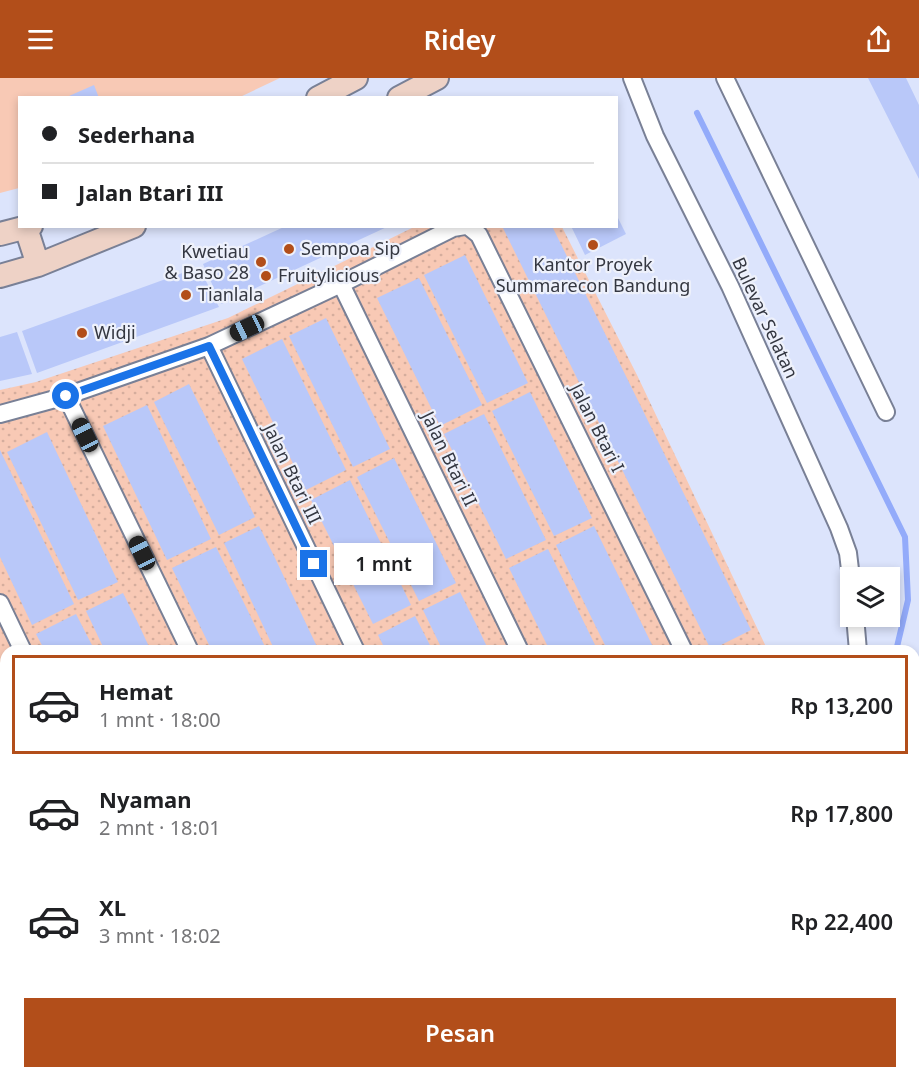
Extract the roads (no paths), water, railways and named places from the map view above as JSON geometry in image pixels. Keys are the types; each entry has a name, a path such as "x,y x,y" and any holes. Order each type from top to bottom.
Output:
{"main road":[{"path":"322,96 357,78"},
{"path":"403,96 437,78"},
{"path":"0,234 25,228"},
{"path":"29,228 38,265"},
{"path":"0,276 38,265 129,228"}],"street":[{"name":"Bulevar Selatan","path":"633,78 655,136 730,286 839,528 848,553 850,567"},
{"path":"725,78 886,412"},
{"path":"0,414 66,396 209,346 460,228"},
{"name":"Jalan Btari I","path":"464,228 479,235 681,645"},
{"name":"Jalan Btari II","path":"342,284 517,645"},
{"name":"Jalan Btari III","path":"209,346 353,645"},
{"path":"66,396 187,645"},
{"path":"0,603 20,645"},
{"path":"856,627 857,645"}],"waterway":[{"path":"697,113 905,537 908,600 897,645"}],"place":[{"name":"Kantor Proyek Summarecon Bandung","path":"593,245"},
{"name":"Sempoa Sip","path":"289,249"},
{"name":"Kwetiau & Baso 28","path":"261,262"},
{"name":"Fruitylicious","path":"266,276"},
{"name":"Tianlala","path":"186,295"},
{"name":"Widji","path":"82,333"}]}
